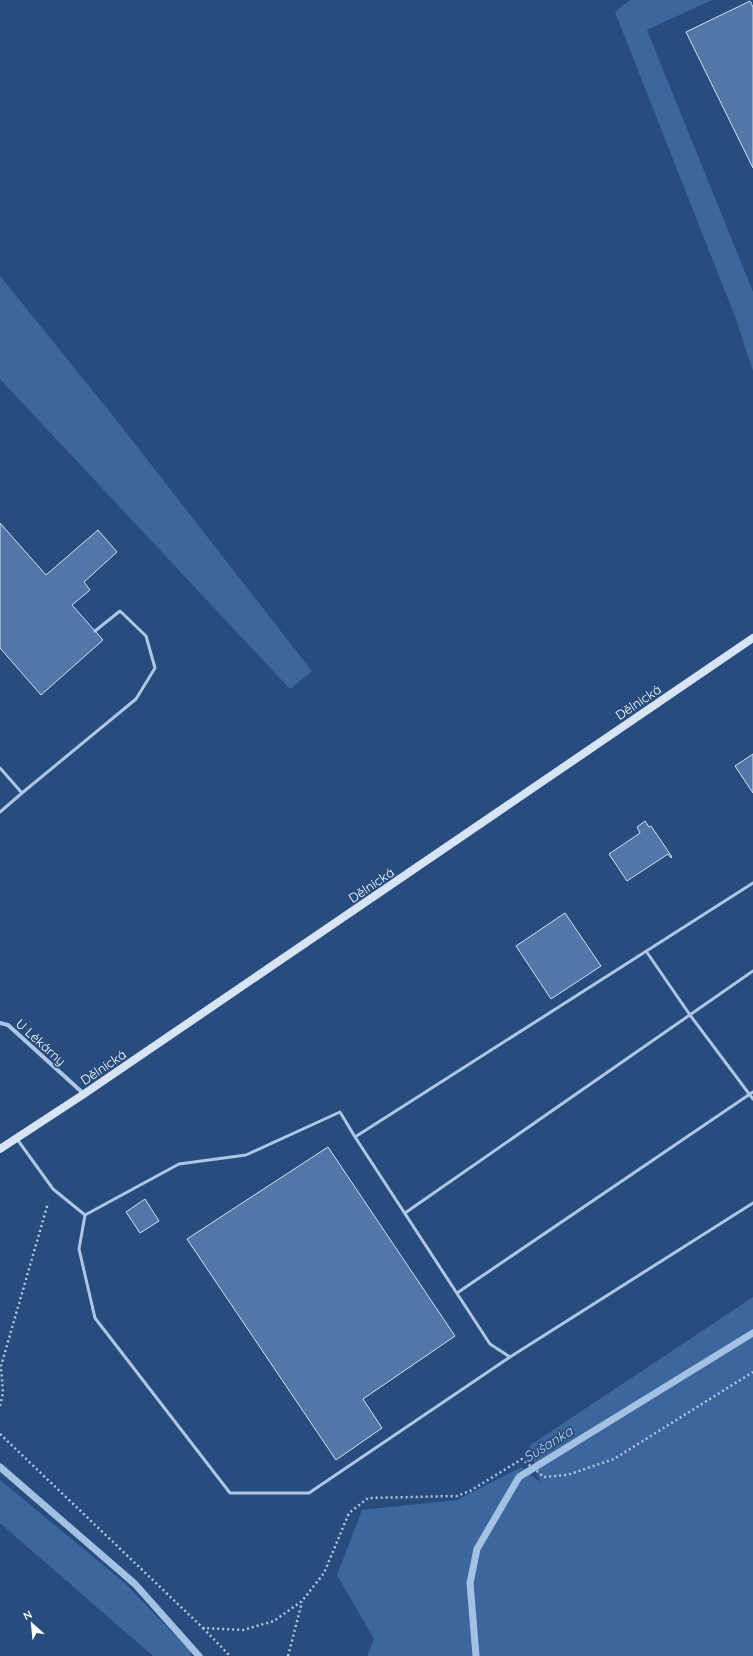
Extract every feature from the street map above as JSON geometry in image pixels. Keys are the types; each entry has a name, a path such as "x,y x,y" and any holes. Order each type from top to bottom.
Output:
{"main road":[{"name":"Dělnická","path":"0,1149 84,1094 753,638"}],"street":[{"name":"U Lékárny","path":"0,1023 8,1025 84,1094"}],"lane":[{"path":"0,812 136,698 155,668 146,636 120,612 95,631"},
{"path":"0,768 22,793"},
{"path":"355,1137 753,882"},
{"path":"646,951 690,1015 751,1093 753,1099"},
{"path":"405,1213 753,972"},
{"path":"457,1293 751,1093"},
{"path":"510,1357 490,1344 340,1112 246,1156 178,1164 85,1215 78,1250 95,1318 230,1493 309,1493 510,1357 753,1203"},
{"path":"16,1138 52,1189 85,1215"}],"path":[{"path":"0,1406 3,1393 1,1366 52,1189"},
{"path":"203,1628 243,1630 274,1621 302,1601 324,1573 349,1513 368,1498 458,1496 470,1492 522,1459 544,1477 567,1475 614,1459 753,1372"},
{"path":"0,1434 203,1628 230,1656"},
{"path":"288,1656 302,1601"}],"shaded area":[{"path":"630,0 712,0 647,30 753,292 753,371 736,319 615,12"},
{"path":"0,276 110,412 312,671 290,689 0,379"},
{"path":"753,1297 753,1656 367,1656 374,1639 337,1575 362,1510 457,1500 521,1467 540,1482 529,1446"},
{"path":"0,1480 125,1583 190,1651 191,1656 153,1656 0,1523"}],"building":[{"path":"750,1 753,7 753,168 686,32"},
{"path":"0,523 46,575 98,530 117,552 84,582 90,590 72,605 103,640 41,695 0,648"},
{"path":"753,754 753,793 735,766"},
{"path":"645,821 649,827 651,826 672,857 671,858 668,854 627,881 609,854 640,833 637,827"},
{"path":"565,913 601,966 551,999 516,946"},
{"path":"328,1147 455,1336 363,1399 382,1428 336,1460 187,1239"},
{"path":"145,1199 159,1221 140,1233 126,1212"}],"waterway":[{"name":"Sušanka","path":"476,1656 470,1583 477,1549 519,1477 753,1333"},
{"path":"0,1467 135,1584 199,1656"}]}
